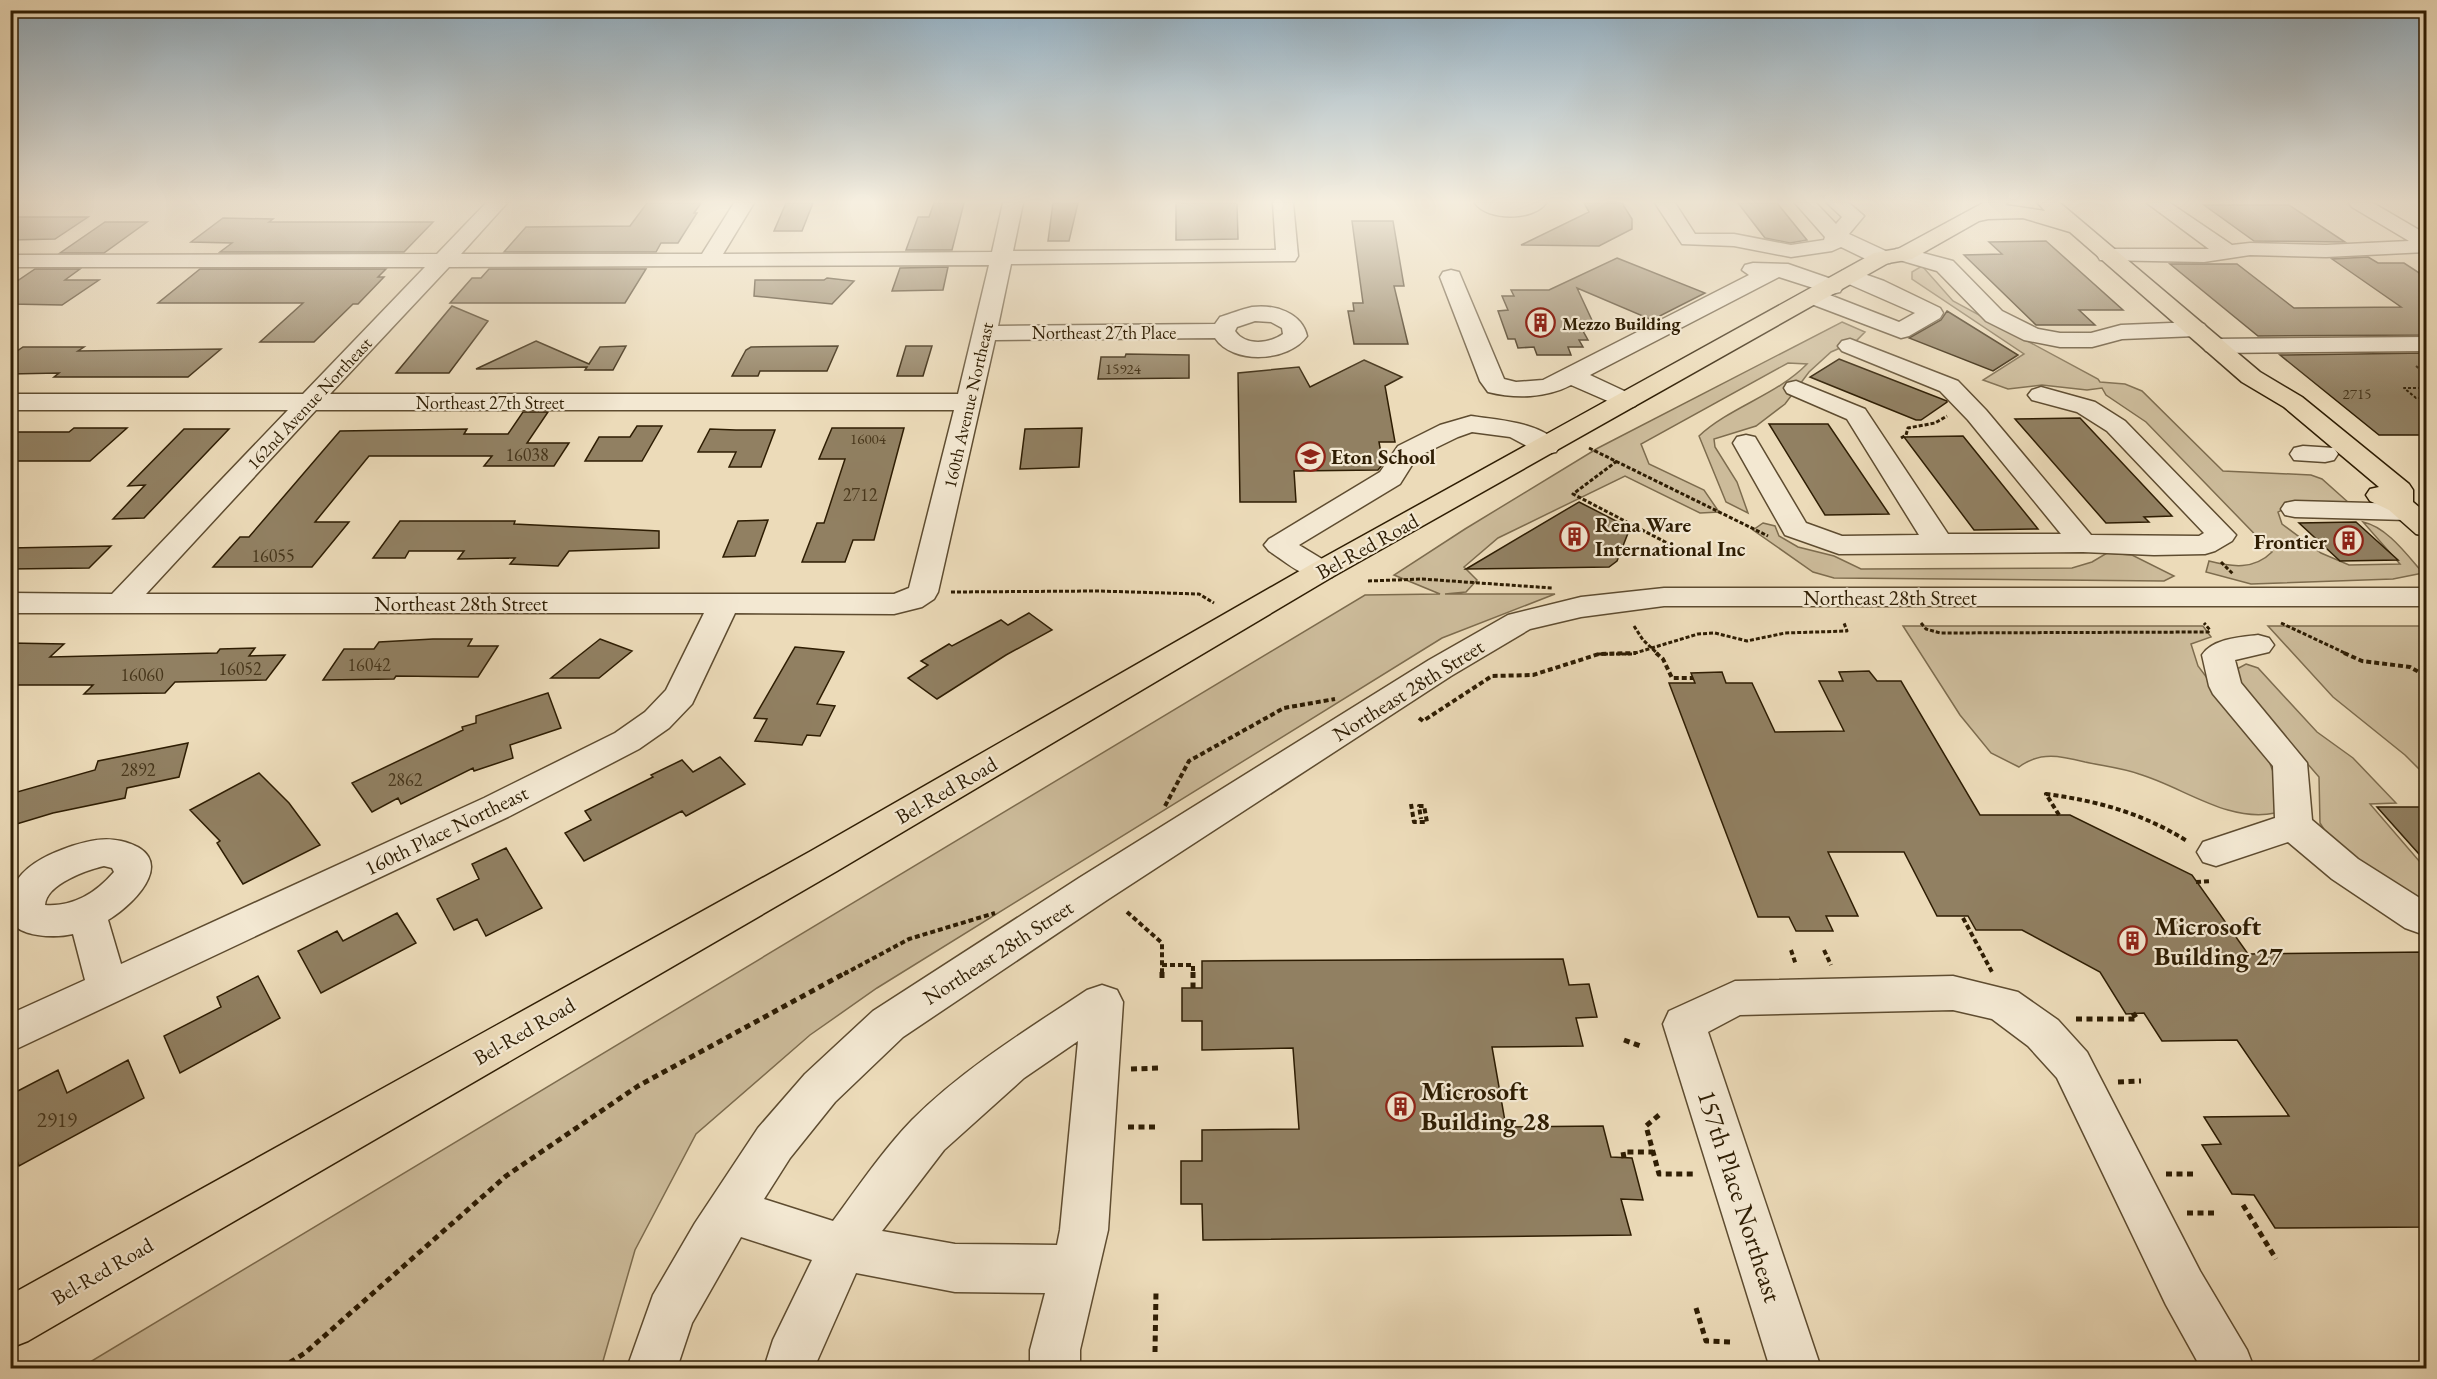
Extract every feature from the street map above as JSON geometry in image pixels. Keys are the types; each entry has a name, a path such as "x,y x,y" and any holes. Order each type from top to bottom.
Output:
{"main road":[{"name":"Bel-Red Road","path":"10,1323 824,861 1321,571 1871,267"},
{"path":"2122,267 2251,377 2293,402 2399,490 2411,515"},
{"path":"2251,377 2256,398 2314,454 2364,488 2411,515"}],"street":[{"name":"162nd Avenue Northeast","path":"120,603 437,267"},
{"name":"160th Avenue Northeast","path":"911,600 923,592 985,333 998,267"},
{"path":"1946,267 1994,316 2032,335 2060,340 2092,340 2121,332 2196,330"},
{"path":"1451,277 1492,381 1497,387 1516,389 1548,387 1732,276 1776,270 1788,271 1832,287"},
{"name":"Northeast 27th Place","path":"985,333 1223,331"},
{"path":"2214,346 2427,344"},
{"path":"1850,346 1949,386 1977,415 2083,543"},
{"path":"1570,375 1626,402"},
{"path":"1796,388 1856,414 1939,543"},
{"path":"1746,443 1795,529 1839,545 2083,543 2154,546 2205,545 2222,534 2116,426 2086,406 2041,395"},
{"name":"Northeast 27th Street","path":"10,402 969,402"},
{"path":"1321,571 1279,545 1390,478 1407,452 1449,431 1471,424 1517,430 1547,446"},
{"path":"2295,509 2411,515"},
{"path":"2154,546 2203,610"},
{"name":"Northeast 28th Street","path":"652,1368 671,1313 712,1239 774,1143 820,1088 888,1024 1094,889 1440,668 1519,622 1581,607 1664,597 2203,610 2427,597"},
{"name":"Northeast 28th Street","path":"10,603 894,604 911,600"},
{"name":"160th Place Northeast","path":"10,1034 497,807 627,741 657,720 680,696 724,604"},
{"path":"2270,634 2218,655 2225,686 2290,763 2294,825 2345,869 2419,917"},
{"path":"2206,865 2294,825"},
{"path":"87,914 108,988"},
{"name":"157th Place Northeast","path":"1795,1368 1684,1024 1735,998 1953,993 2003,1004 2043,1034 2072,1065 2183,1288 2229,1368"},
{"path":"789,1368 791,1358 843,1247 877,1198 928,1135 1009,1065 1102,1002 1084,1230 1054,1350 1055,1368"},
{"path":"731,1211 843,1247 955,1268 1075,1269"}],"path":[{"path":"2427,388 2404,388 2416,398 2427,398"},
{"path":"1872,442 1899,441 1906,435 1908,428 1935,423 1940,418 1977,415"},
{"path":"1589,447 1772,538"},
{"path":"1617,461 1573,494 1671,545"},
{"path":"1368,581 1422,579 1557,589"},
{"path":"942,592 1098,591 1199,594 1241,617"},
{"path":"1921,623 1926,629 1940,633 2208,632 2210,630 2203,610"},
{"path":"1419,718 1424,721 1492,676 1533,675 1599,654 1632,654 1698,634 1715,633 1747,641 1785,633 1846,631 1844,623"},
{"path":"1634,626 1643,640 1663,658 1672,678 1693,678"},
{"path":"2270,634 2362,661 2410,666 2427,676"},
{"path":"1160,816 1189,761 1284,708 1337,699"},
{"path":"2059,815 2046,794 2096,800 2122,807 2173,831 2206,865"},
{"path":"1412,804 1414,822 1427,822 1424,806 1419,806 1421,819"},
{"path":"281,1368 305,1353 506,1176 638,1086 909,939 1004,910"},
{"path":"1127,912 1162,943 1162,980"},
{"path":"1963,918 1992,973"},
{"path":"1791,950 1794,960"},
{"path":"1824,950 1828,960"},
{"path":"1162,965 1193,965 1193,988"},
{"path":"2075,1019 2137,1019 2133,1013"},
{"path":"1624,1040 1643,1047"},
{"path":"1121,1069 1160,1068"},
{"path":"2117,1082 2141,1081"},
{"path":"1659,1115 1646,1126 1659,1174 1679,1174"},
{"path":"1118,1128 1159,1127"},
{"path":"1624,1158 1623,1152 1653,1152"},
{"path":"2182,1174 2196,1174"},
{"path":"2243,1204 2276,1259"},
{"path":"2203,1213 2218,1213"},
{"path":"1155,1352 1156,1292"},
{"path":"1696,1308 1706,1341 1733,1342"}],"shaded area":[{"path":"1923,267 1953,301 2100,382 2125,384 2142,391 2223,471 2311,475 2322,479 2349,503 2291,505 2278,512 2282,524 2321,553 2349,565 2400,564 2363,522 2388,536 2423,573 2393,579 2251,584 2206,572 2209,561 2242,566 2258,562 2272,552 2146,422 2106,395 2102,388 2087,390 2042,385 2008,389 1983,380 2024,354 1912,279 1912,272"},
{"path":"1842,322 1865,332 1856,341 1831,352 1809,372 1785,404 1756,426 1714,439 1715,447 1737,482 1748,513 1726,502 1699,436 1725,417 1782,384 1807,364 1788,363 1641,444 1649,464 1704,490 1719,512 1700,513 1625,476 1498,538 1464,567 1477,580 1466,592 1445,594 1555,594 1442,638 877,988 810,1035 696,1134 635,1250 601,1368 80,1368 1365,595 1440,594 1394,575 1598,448"},
{"path":"1763,523 1775,526 1779,536 1798,547 1834,556 1861,569 2072,568 2092,562 2107,553 2132,555 2174,576 2164,581 1834,578 1813,572 1753,530"},
{"path":"1903,626 2203,626 2211,637 2191,644 2198,666 2269,761 2277,782 2275,813 2257,815 2240,813 2206,802 2133,772 2068,758 2043,757 2019,767 1991,753 1960,715"},
{"path":"2268,626 2426,626 2426,776 2405,755 2333,697"},
{"path":"2246,664 2258,668 2317,732 2353,758 2396,803 2370,804 2426,869 2426,905 2417,905 2335,847 2320,823 2319,777 2241,687 2237,669"}],"building":[{"path":"948,267 943,290 892,291 900,268"},
{"path":"1358,267 1401,267 1404,286 1394,286 1408,344 1354,344 1348,311 1354,311 1353,303 1363,303"},
{"path":"1597,267 1641,267 1705,293 1652,320 1577,288 1597,331 1583,331 1588,340 1579,340 1583,347 1568,347 1571,355 1537,355 1534,347 1518,348 1515,339 1508,339 1498,311 1508,310 1502,296 1514,296 1511,290 1549,290"},
{"path":"1977,267 2075,267 2123,310 2079,310 2095,325 2036,325"},
{"path":"2174,267 2241,267 2294,308 2401,307 2344,267 2411,267 2427,278 2427,335 2258,336"},
{"path":"35,269 80,269 65,280 99,280 62,305 10,304 10,286"},
{"path":"200,269 386,269 378,277 384,277 358,304 353,304 314,342 260,342 303,303 158,303"},
{"path":"489,269 646,269 625,303 450,303 472,278 481,278"},
{"path":"827,278 854,281 832,304 754,296 755,280 824,280"},
{"path":"452,306 488,321 449,373 396,373"},
{"path":"1947,311 2018,355 1993,371 1909,338 1941,320"},
{"path":"536,341 589,364 600,347 626,346 613,370 585,370 587,367 476,369"},
{"path":"838,346 827,371 760,371 758,376 732,376 746,350 751,347"},
{"path":"906,346 932,346 923,376 897,376"},
{"path":"23,347 84,347 78,351 221,349 188,377 54,377 59,373 10,374 10,356"},
{"path":"2427,353 2427,435 2379,435 2280,355"},
{"path":"1126,354 1189,355 1189,378 1098,379 1101,357 1125,357"},
{"path":"1839,359 1947,402 1921,420 1916,420 1810,377"},
{"path":"1364,360 1402,377 1385,386 1395,442 1379,442 1383,464 1378,470 1294,471 1296,502 1240,502 1238,373 1299,367 1310,387"},
{"path":"523,412 548,412 527,443 569,443 554,466 484,466 492,456 369,456 315,522 349,522 312,567 213,567 240,537 249,537 340,431 467,429 464,434 508,434"},
{"path":"2080,418 2172,516 2144,517 2149,522 2106,523 2015,419"},
{"path":"1769,424 1828,424 1889,514 1825,515"},
{"path":"637,426 662,426 642,461 585,461 599,437 630,437"},
{"path":"74,428 127,428 90,461 10,461 10,432 69,432"},
{"path":"832,428 904,428 874,540 853,540 845,562 802,562 817,523 824,523 845,459 819,459"},
{"path":"1082,428 1079,467 1020,469 1025,429"},
{"path":"184,429 229,429 144,518 113,519 145,485 128,486"},
{"path":"710,429 775,430 761,467 729,467 736,452 698,452"},
{"path":"1963,436 2038,529 1974,530 1904,437"},
{"name":"Rena Ware International Inc","path":"1579,502 1630,528 1617,561 1609,567 1466,569"},
{"path":"768,520 755,556 723,557 738,521"},
{"path":"400,521 515,521 514,524 659,531 659,548 569,551 558,566 510,564 515,558 458,559 464,551 409,551 405,558 373,558"},
{"name":"Frontier","path":"2356,522 2398,560 2340,561 2299,523"},
{"path":"111,546 89,568 10,569 10,548"},
{"path":"1029,613 1052,630 1006,655 937,699 908,678 928,665 921,661 949,644 952,646 1001,620 1008,625"},
{"path":"472,639 468,646 498,646 478,677 396,676 394,679 323,680 344,649 374,649 379,642"},
{"path":"600,639 632,651 599,678 551,678"},
{"path":"10,643 64,644 50,657 217,653 220,649 255,648 249,656 285,655 266,680 175,682 165,693 84,694 93,685 10,685"},
{"path":"795,647 844,652 817,704 835,706 820,736 807,735 802,745 755,741 767,719 754,718"},
{"name":"Microsoft Building 27","path":"1869,671 1877,681 1901,681 1980,815 2070,815 2192,875 2248,954 2427,952 2427,1227 2275,1228 2254,1195 2232,1194 2202,1145 2221,1144 2204,1117 2289,1116 2237,1040 2162,1041 2144,1013 2126,1014 2100,972 2022,930 1976,930 1968,916 1937,916 1904,852 1828,852 1858,916 1826,916 1833,931 1796,931 1789,917 1758,917 1669,683 1695,683 1691,673 1722,672 1726,683 1752,683 1775,732 1844,731 1819,681 1843,681 1839,672"},
{"path":"548,693 561,728 510,745 513,758 474,771 473,768 401,804 398,798 372,812 352,783 463,730 462,727 476,723 476,716"},
{"path":"188,743 179,777 127,788 125,798 53,813 10,826 10,794 95,770 98,761"},
{"path":"720,757 745,784 686,816 682,811 584,861 565,833 591,820 585,811 653,777 651,775 682,760 693,772"},
{"path":"259,773 289,803 320,845 243,884 217,843 220,841 190,810"},
{"path":"2377,807 2427,807 2427,863"},
{"path":"506,848 542,908 486,936 477,919 454,930 437,899 479,879 472,864"},
{"path":"397,913 416,943 321,993 298,951 337,931 343,941"},
{"name":"Microsoft Building 28","path":"1563,959 1569,985 1589,984 1597,1017 1576,1018 1583,1046 1492,1047 1506,1127 1603,1126 1611,1157 1632,1158 1643,1200 1621,1199 1631,1235 1203,1240 1202,1204 1181,1204 1181,1161 1202,1161 1202,1130 1299,1129 1293,1048 1202,1050 1202,1021 1182,1021 1182,988 1202,988 1202,961"},
{"path":"258,976 280,1018 180,1073 164,1036 221,1007 217,997"},
{"path":"128,1060 144,1098 19,1166 10,1141 10,1095 58,1070 67,1093"}],"place":[{"name":"Mezzo Building","path":"1541,323"},
{"name":"Eton School","path":"1310,456"},
{"name":"Rena Ware International Inc","path":"1574,536"},
{"name":"Frontier","path":"2348,541"},
{"name":"Microsoft Building 27","path":"2133,941"},
{"name":"Microsoft Building 28","path":"1400,1106"}]}
